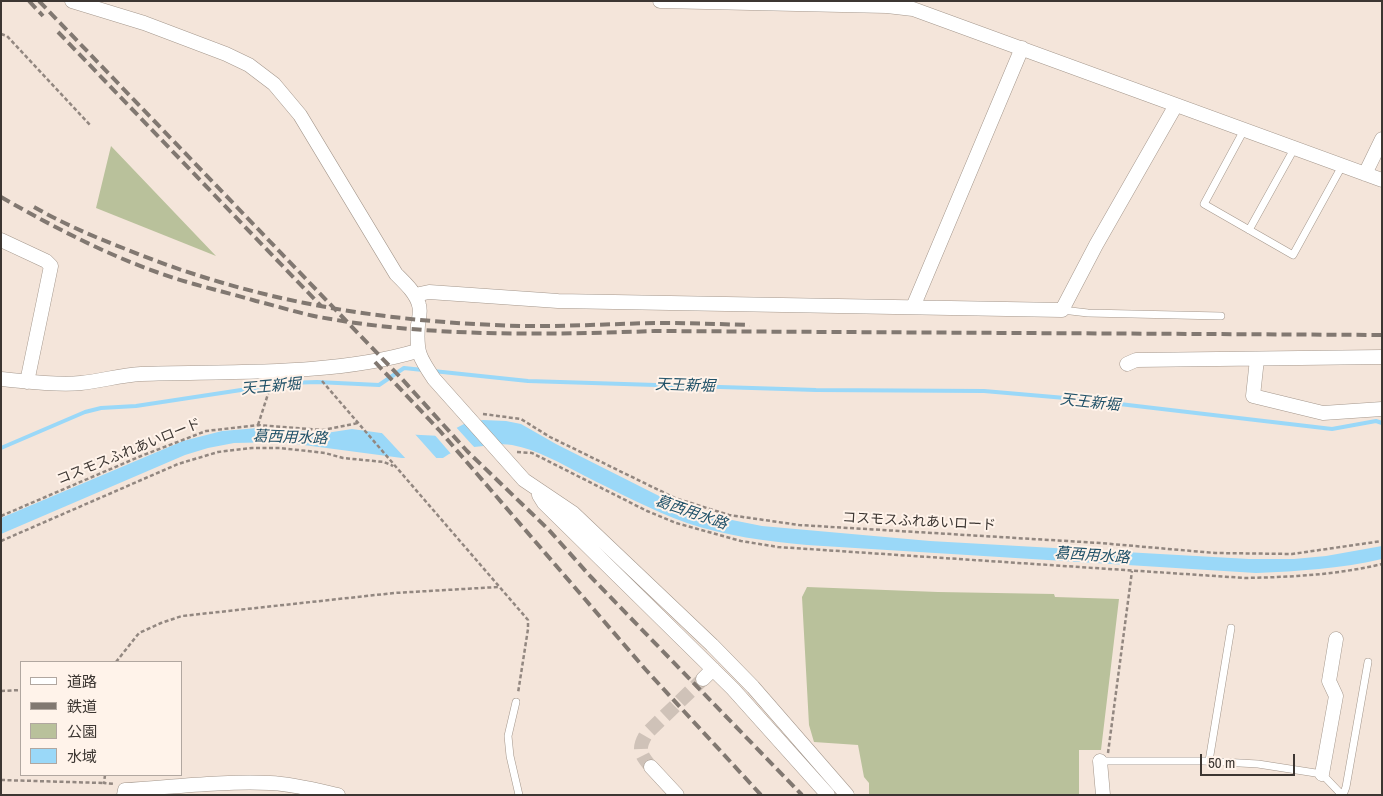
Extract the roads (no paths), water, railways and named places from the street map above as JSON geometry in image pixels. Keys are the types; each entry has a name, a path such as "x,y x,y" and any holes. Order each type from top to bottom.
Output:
{"street":[{"path":"72,1 144,23 226,54 250,65 274,84 300,115 396,274 415,295 420,307 416,344 420,356 434,379 473,417 498,452 524,480 573,513 712,644 847,795"},
{"path":"660,1 902,7 913,9 1382,180"},
{"path":"913,307 1022,48"},
{"path":"415,295 429,292 558,301 1062,310 1096,245 1176,105"},
{"path":"1365,174 1382,139"},
{"path":"1,240 46,261 51,266 27,382"},
{"path":"1,379 79,384 134,374 311,368 420,356"},
{"path":"1127,364 1136,360 1382,357"},
{"path":"1257,358 1253,396 1323,413 1382,409"},
{"path":"534,488 544,503 708,674 733,689 828,795"},
{"path":"1322,774 1336,696 1329,682 1336,640"},
{"path":"1103,795 1104,761"},
{"path":"652,767 677,795"},
{"path":"124,792 220,783 271,783 338,795"}],"lane":[{"path":"1244,130 1204,204 1293,255 1342,166"},
{"path":"1249,230 1294,149"},
{"path":"1062,310 1088,314 1221,316"},
{"path":"1209,761 1231,628"},
{"path":"1104,761 1209,761 1258,764 1322,774 1343,795 1368,662"},
{"path":"516,702 508,736 510,756 519,795"}],"water":[{"name":"葛西用水路","path":"483,420 521,424 556,444 671,502 732,520 762,526 930,541 1249,559 1294,559 1326,556 1382,546 1382,559 1334,567 1256,573 776,542 731,535 687,523 634,501 540,454 522,447 503,444 474,447 471,445 443,458 402,458 281,442 234,443 185,455 1,534 1,518 183,441 222,431 258,428 326,433 352,429 381,433 441,436 464,424"}],"waterway":[{"name":"天王新堀","path":"1,448 85,412 101,408 136,406 287,383 317,382 379,385 404,368 423,370"},
{"name":"天王新堀","path":"433,371 528,381 816,390 984,391 1077,399 1332,429 1376,421 1382,423"}],"tunnel":[{"path":"651,767 641,751 642,743 647,733 703,679"}],"railway":[{"path":"29,1 43,16"},
{"path":"39,1 402,379 467,451 549,530 590,576 802,795"},
{"path":"58,32 321,306"},
{"path":"1,197 95,247 169,276 311,315 360,324 444,331 528,334 655,331 1382,335"},
{"path":"34,207 111,243 214,280 259,293 351,311 444,322 513,326 655,323 750,325"},
{"path":"375,362 440,431 646,670 761,795"}]}
